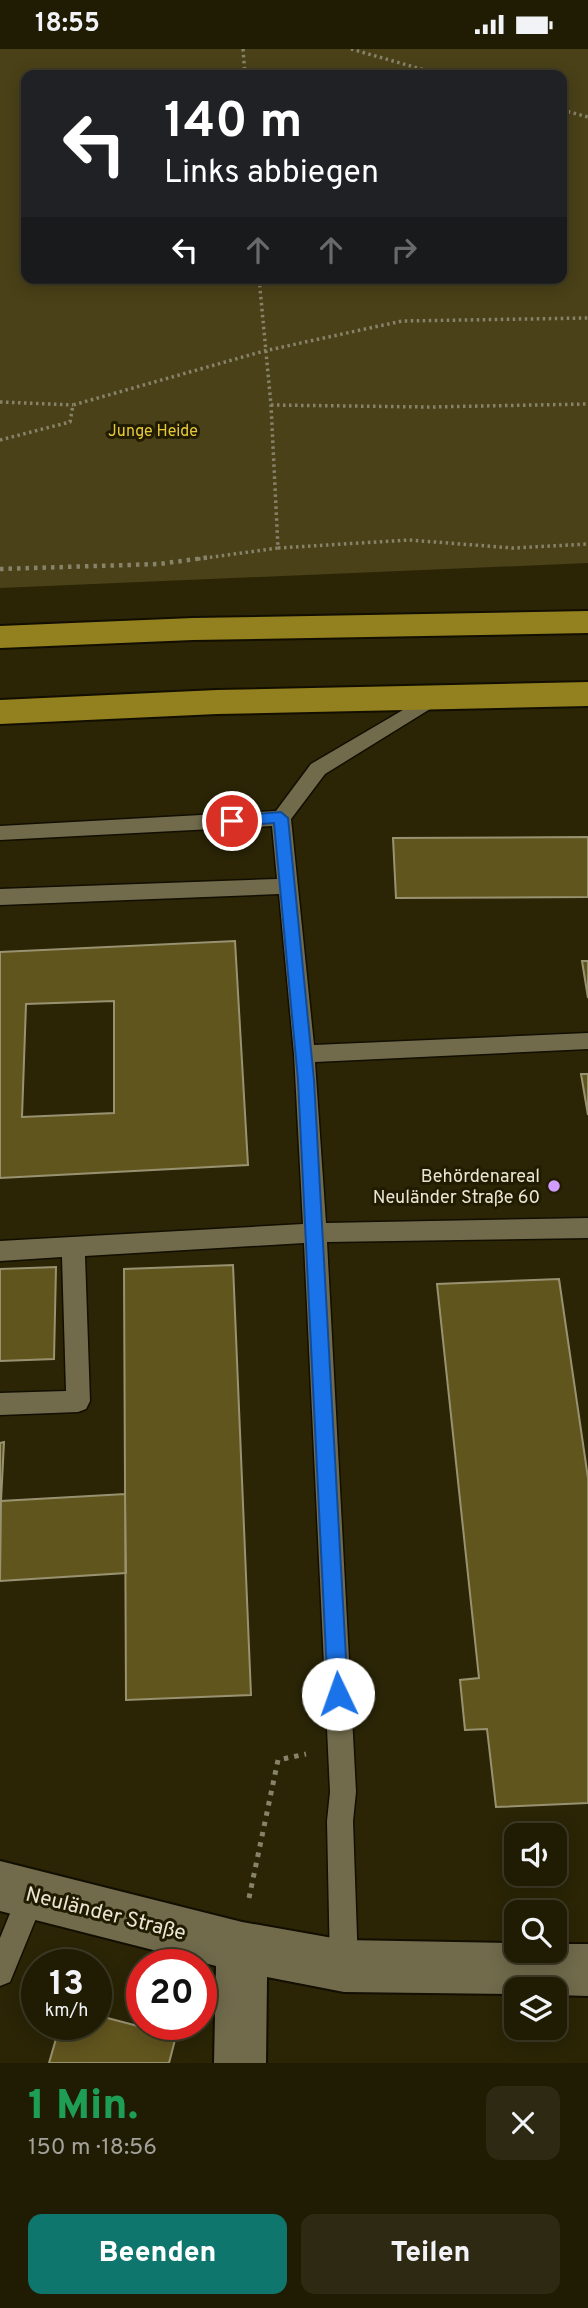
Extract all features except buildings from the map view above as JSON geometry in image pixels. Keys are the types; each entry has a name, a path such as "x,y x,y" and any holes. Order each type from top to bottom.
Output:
{"highway":[{"path":"0,637 193,629 588,622"},
{"path":"0,712 437,696 588,694"}],"street":[{"name":"Neuländer Straße","path":"16,1890 242,1947 344,1966 588,1970"},
{"path":"240,2063 242,1947"}],"lane":[{"path":"344,1966 341,1748 315,1233 304,1054 281,818 318,769 437,696"},
{"path":"0,833 281,818"},
{"path":"0,897 286,886"},
{"path":"304,1054 588,1041"},
{"path":"0,1251 315,1233 588,1228"},
{"path":"0,1403 78,1401 73,1247"},
{"path":"0,1972 16,1890"}],"path":[{"path":"243,49 244,70"},
{"path":"351,49 424,70"},
{"path":"567,111 588,117"},
{"path":"259,284 271,405 278,548"},
{"path":"0,402 73,405 264,351 402,321 588,318"},
{"path":"271,405 429,407 588,404"},
{"path":"0,440 70,422 73,405"},
{"path":"0,569 159,564 278,548 409,540 513,548 588,544"},
{"path":"242,1947 248,1900 278,1759 341,1748"}],"green space":[{"name":"Junge Heide","path":"0,49 588,49 588,563 0,588"}],"place":[{"name":"Behördenareal Neuländer Straße 60","path":"554,1186"}],"route":[{"path":"232,821 281,818 282,853 306,1080 338,1694"}]}
